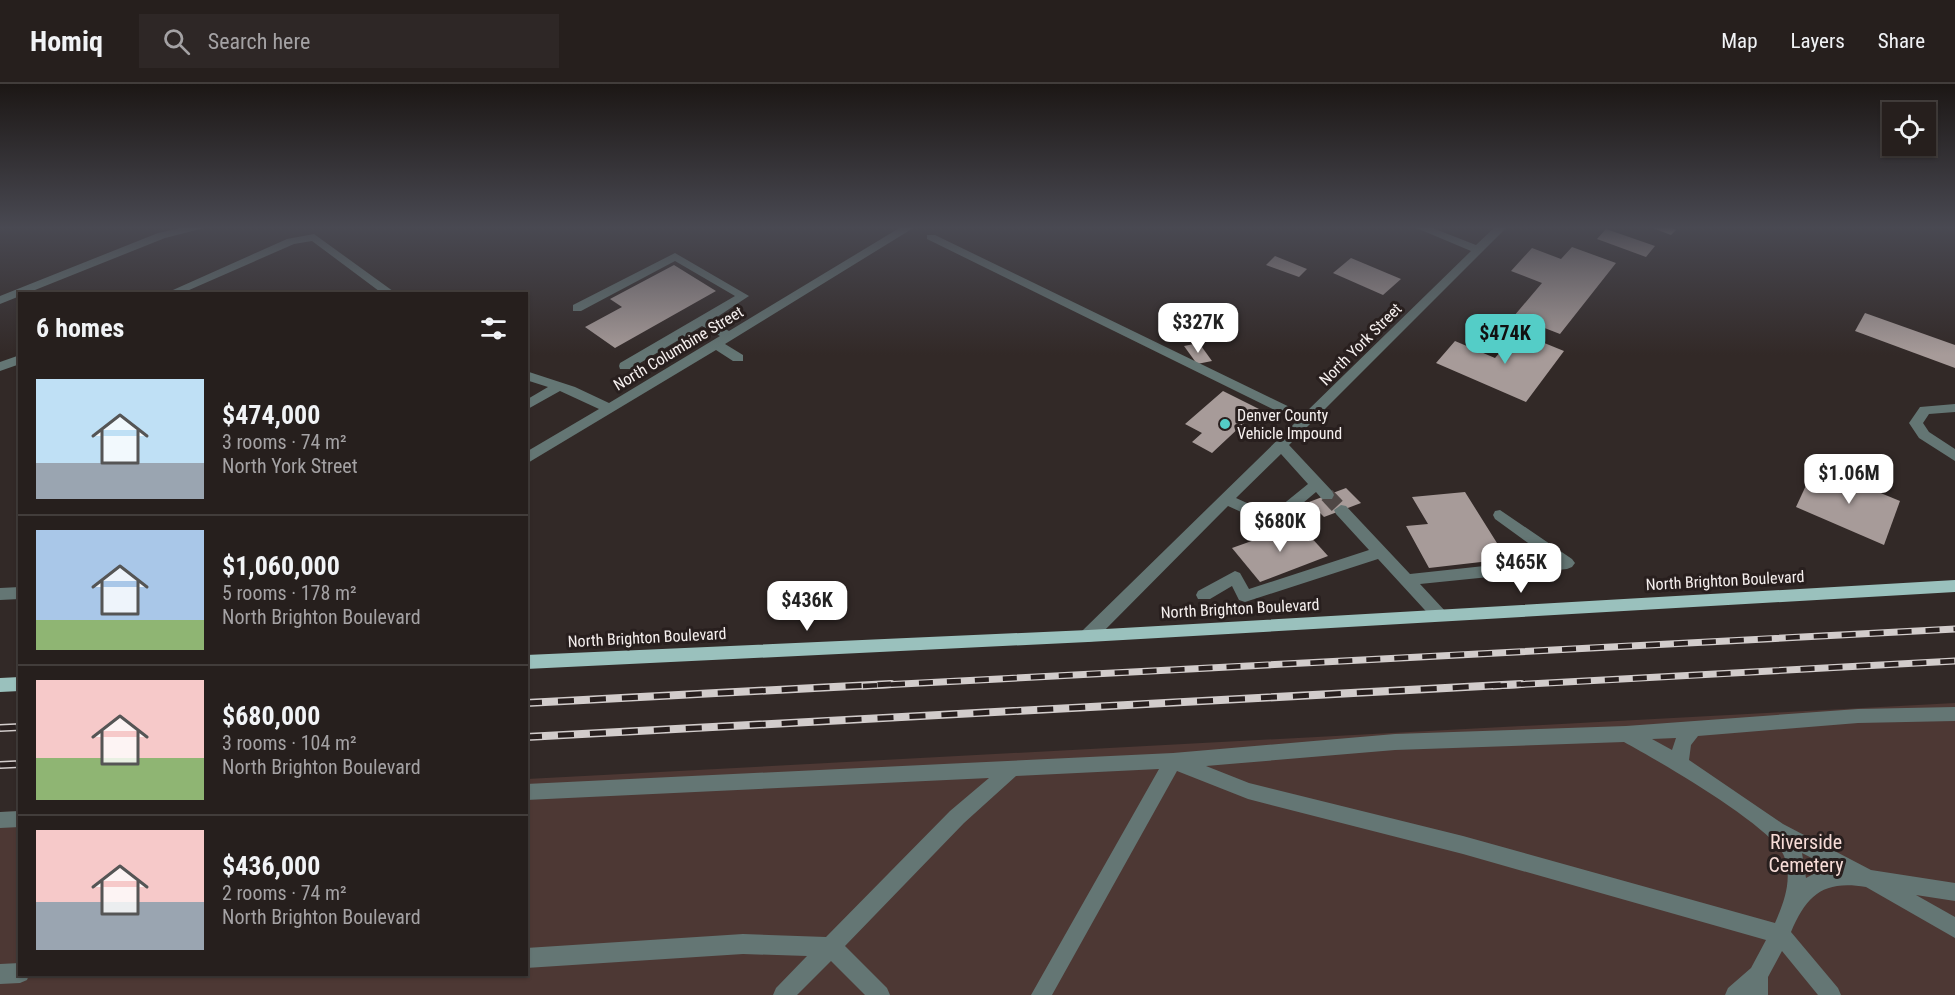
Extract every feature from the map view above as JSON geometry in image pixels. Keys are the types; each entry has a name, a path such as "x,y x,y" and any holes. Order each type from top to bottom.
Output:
{"main road":[{"name":"North Brighton Boulevard","path":"528,662 1089,636 1955,586"},
{"path":"0,685 18,684"}],"street":[{"path":"19,292 72,270"},
{"path":"175,292 227,270"},
{"path":"358,270 388,292"},
{"path":"577,308 650,270"},
{"path":"624,366 744,296 698,270"},
{"name":"North Columbine Street","path":"528,458 839,270"},
{"path":"998,270 1306,420"},
{"name":"North York Street","path":"1089,636 1459,270"},
{"path":"0,300 18,292"},
{"path":"702,321 729,336"},
{"path":"715,344 738,358"},
{"path":"0,367 18,360"},
{"path":"528,376 559,386 610,409"},
{"path":"528,405 559,386"},
{"path":"1955,408 1925,410 1916,423 1924,435 1955,456"},
{"path":"1281,445 1328,495"},
{"path":"1226,499 1272,521 1317,484"},
{"path":"1341,510 1440,616"},
{"path":"1406,580 1568,563 1500,515"},
{"path":"1204,595 1235,577 1245,596 1381,552"},
{"path":"0,594 18,593"},
{"path":"528,792 1173,761 1395,742 1626,734 1858,716 1955,714"},
{"path":"1681,764 1679,752 1683,738 1693,729"},
{"path":"1626,734 1681,764 1776,830 1868,878 1955,928"},
{"path":"1173,761 1248,791 1463,845 1780,934 1831,995"},
{"path":"1041,995 1173,761"},
{"path":"783,995 957,817 1013,768"},
{"path":"0,820 18,819"},
{"path":"1735,995 1758,985 1795,900 1799,871 1789,844 1776,830"},
{"path":"1795,900 1819,880 1868,878 1955,892"},
{"path":"528,958 743,944 831,947 880,995"},
{"path":"0,974 18,973"}],"green space":[{"name":"Riverside Cemetery","path":"1955,703 1955,995 0,995 0,812 18,811 18,976 528,976 528,779"}],"building":[{"path":"666,270 681,270 716,291 615,348 585,327 622,307 610,299"},
{"path":"1278,270 1306,270 1299,277"},
{"path":"1337,270 1378,270 1401,279 1383,295 1333,273"},
{"path":"1611,270 1560,334 1514,316 1542,283 1511,271"},
{"path":"1865,313 1955,345 1955,368 1855,331"},
{"path":"1517,332 1564,351 1526,402 1436,363 1455,341 1495,358"},
{"path":"1199,343 1212,361 1197,364 1184,346"},
{"path":"1223,391 1259,409 1212,453 1192,442 1202,433 1185,424"},
{"path":"1815,466 1900,501 1884,545 1796,507"},
{"path":"1346,488 1361,503 1324,517 1309,502"},
{"path":"1465,492 1507,559 1429,568 1406,526 1428,524 1412,497"},
{"path":"1299,524 1328,556 1260,582 1232,548"}],"tunnel":[{"path":"1327,495 1341,510"}],"railway":[{"path":"863,686 1955,629"},
{"path":"1493,686 1955,661"},
{"path":"528,703 891,684"},
{"path":"528,737 1521,684"},
{"path":"0,728 18,727"},
{"path":"0,765 18,764"}],"place":[{"name":"Denver County Vehicle Impound","path":"1225,424"}]}
